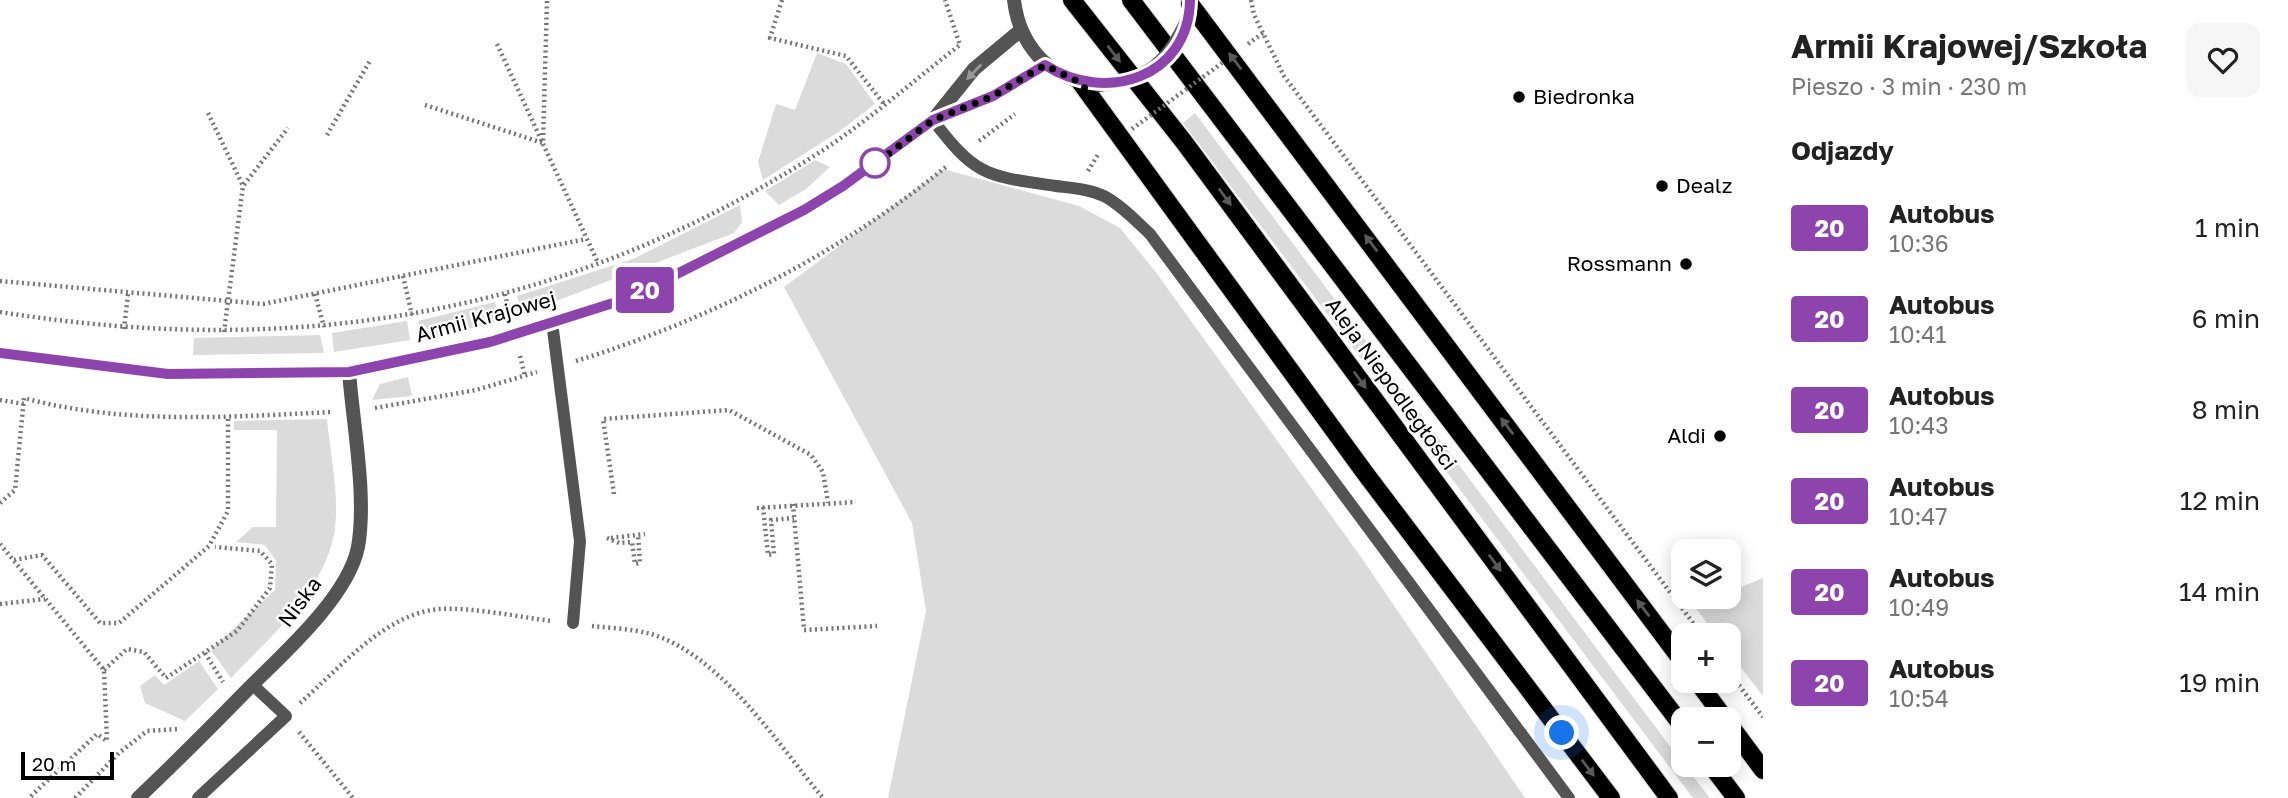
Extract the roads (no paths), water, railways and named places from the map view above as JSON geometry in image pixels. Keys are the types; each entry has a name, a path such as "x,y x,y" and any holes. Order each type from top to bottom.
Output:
{"main road":[{"name":"Aleja Niepodległości","path":"1072,0 1184,142 1669,798"},
{"name":"Aleja Niepodległości","path":"1131,0 1671,712"},
{"path":"1190,7 1671,646"},
{"path":"1081,83 1365,472 1611,798"},
{"path":"1706,693 1717,707"},
{"path":"1741,740 1763,770"},
{"path":"1720,777 1736,798"}],"street":[{"path":"1014,0 1020,30 1045,65 1081,83 1099,85 1129,81 1156,68 1176,46 1190,7"},
{"name":"Armii Krajowej","path":"0,353 168,374 349,372 490,342 629,298 804,210 862,173 933,120 974,69 1020,30"},
{"name":"Armii Krajowej","path":"933,120 993,96 1045,65"},
{"name":"Niska","path":"138,798 326,609 358,548 359,486 349,372"}],"lane":[{"path":"933,120 960,155 992,175 1079,188 1104,196 1150,234 1569,798"},
{"path":"552,322 580,541 573,623"},
{"path":"198,798 286,716 253,685"}],"place":[{"name":"Biedronka","path":"1519,97"},
{"name":"Dealz","path":"1662,186"},
{"name":"Rossmann","path":"1686,264"},
{"name":"Aldi","path":"1720,436"}]}
